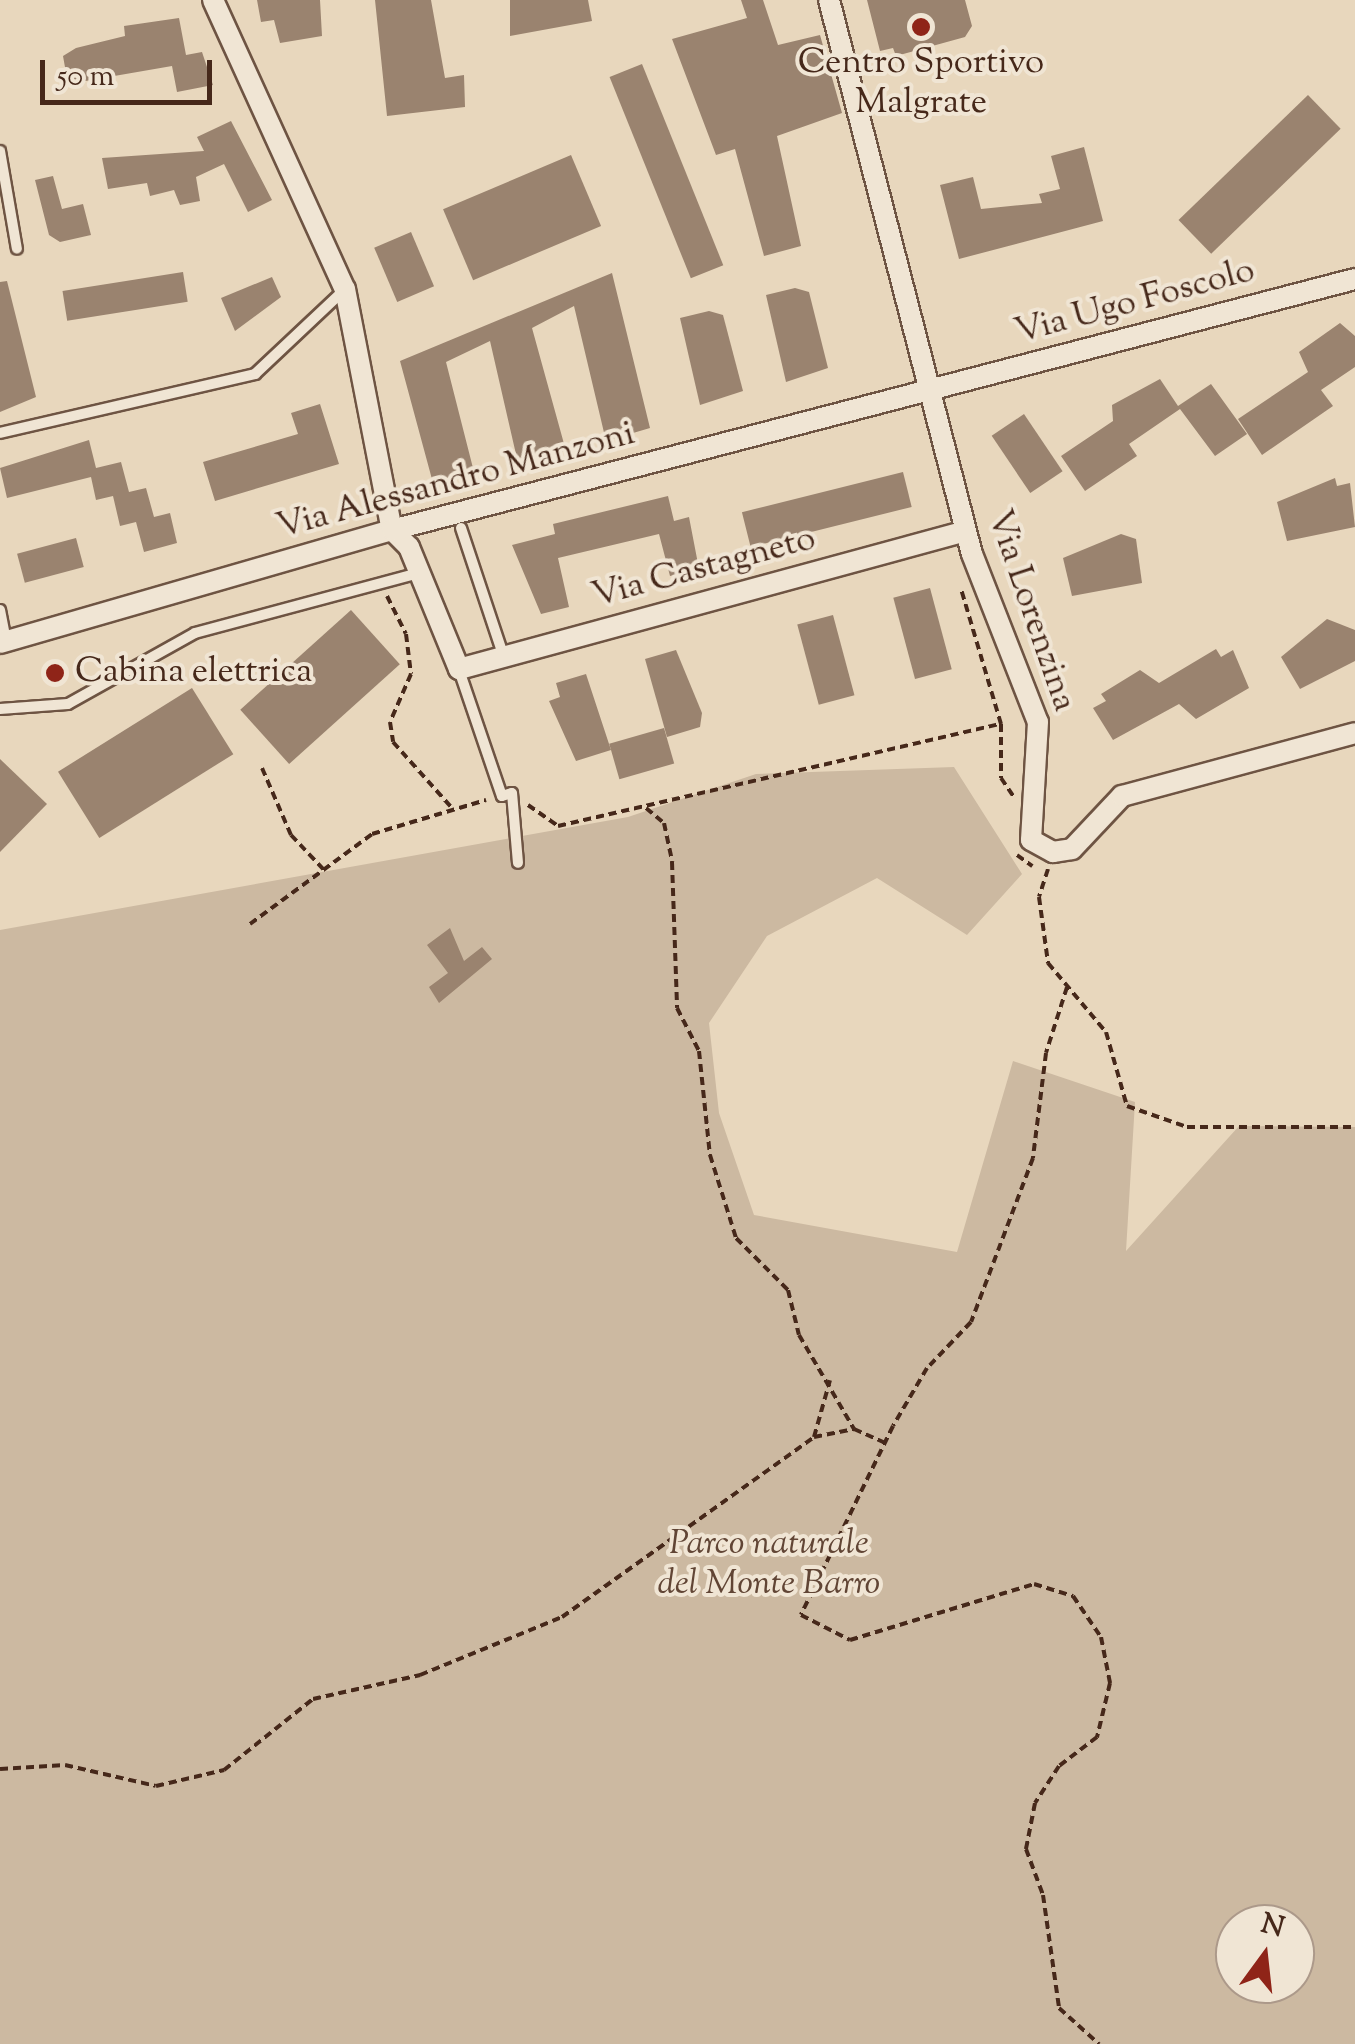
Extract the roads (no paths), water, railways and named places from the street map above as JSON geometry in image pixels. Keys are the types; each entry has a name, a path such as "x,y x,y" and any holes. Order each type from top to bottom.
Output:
{"street":[{"path":"213,0 345,289 392,530 419,573 459,669"},
{"name":"Via Lorenzina","path":"828,0 966,531 998,638 1038,722 1030,840 1053,852 1089,836 1122,796 1355,734"},
{"name":"Via Ugo Foscolo","path":"932,391 1355,279"},
{"name":"Via Alessandro Manzoni","path":"3,643 392,530 932,391"},
{"name":"Via Castagneto","path":"459,669 966,531"}],"lane":[{"path":"0,151 17,249"},
{"path":"0,433 254,374 345,289"},
{"path":"462,528 504,657"},
{"path":"0,709 68,704 195,633 419,573"},
{"path":"0,610 3,643"},
{"path":"459,669 507,795 518,863"}],"place":[{"name":"Centro Sportivo Malgrate","path":"921,27"},
{"name":"Cabina elettrica","path":"55,673"}],"park label":[{"name":"Parco naturale del Monte Barro","path":"769,1565"}]}
